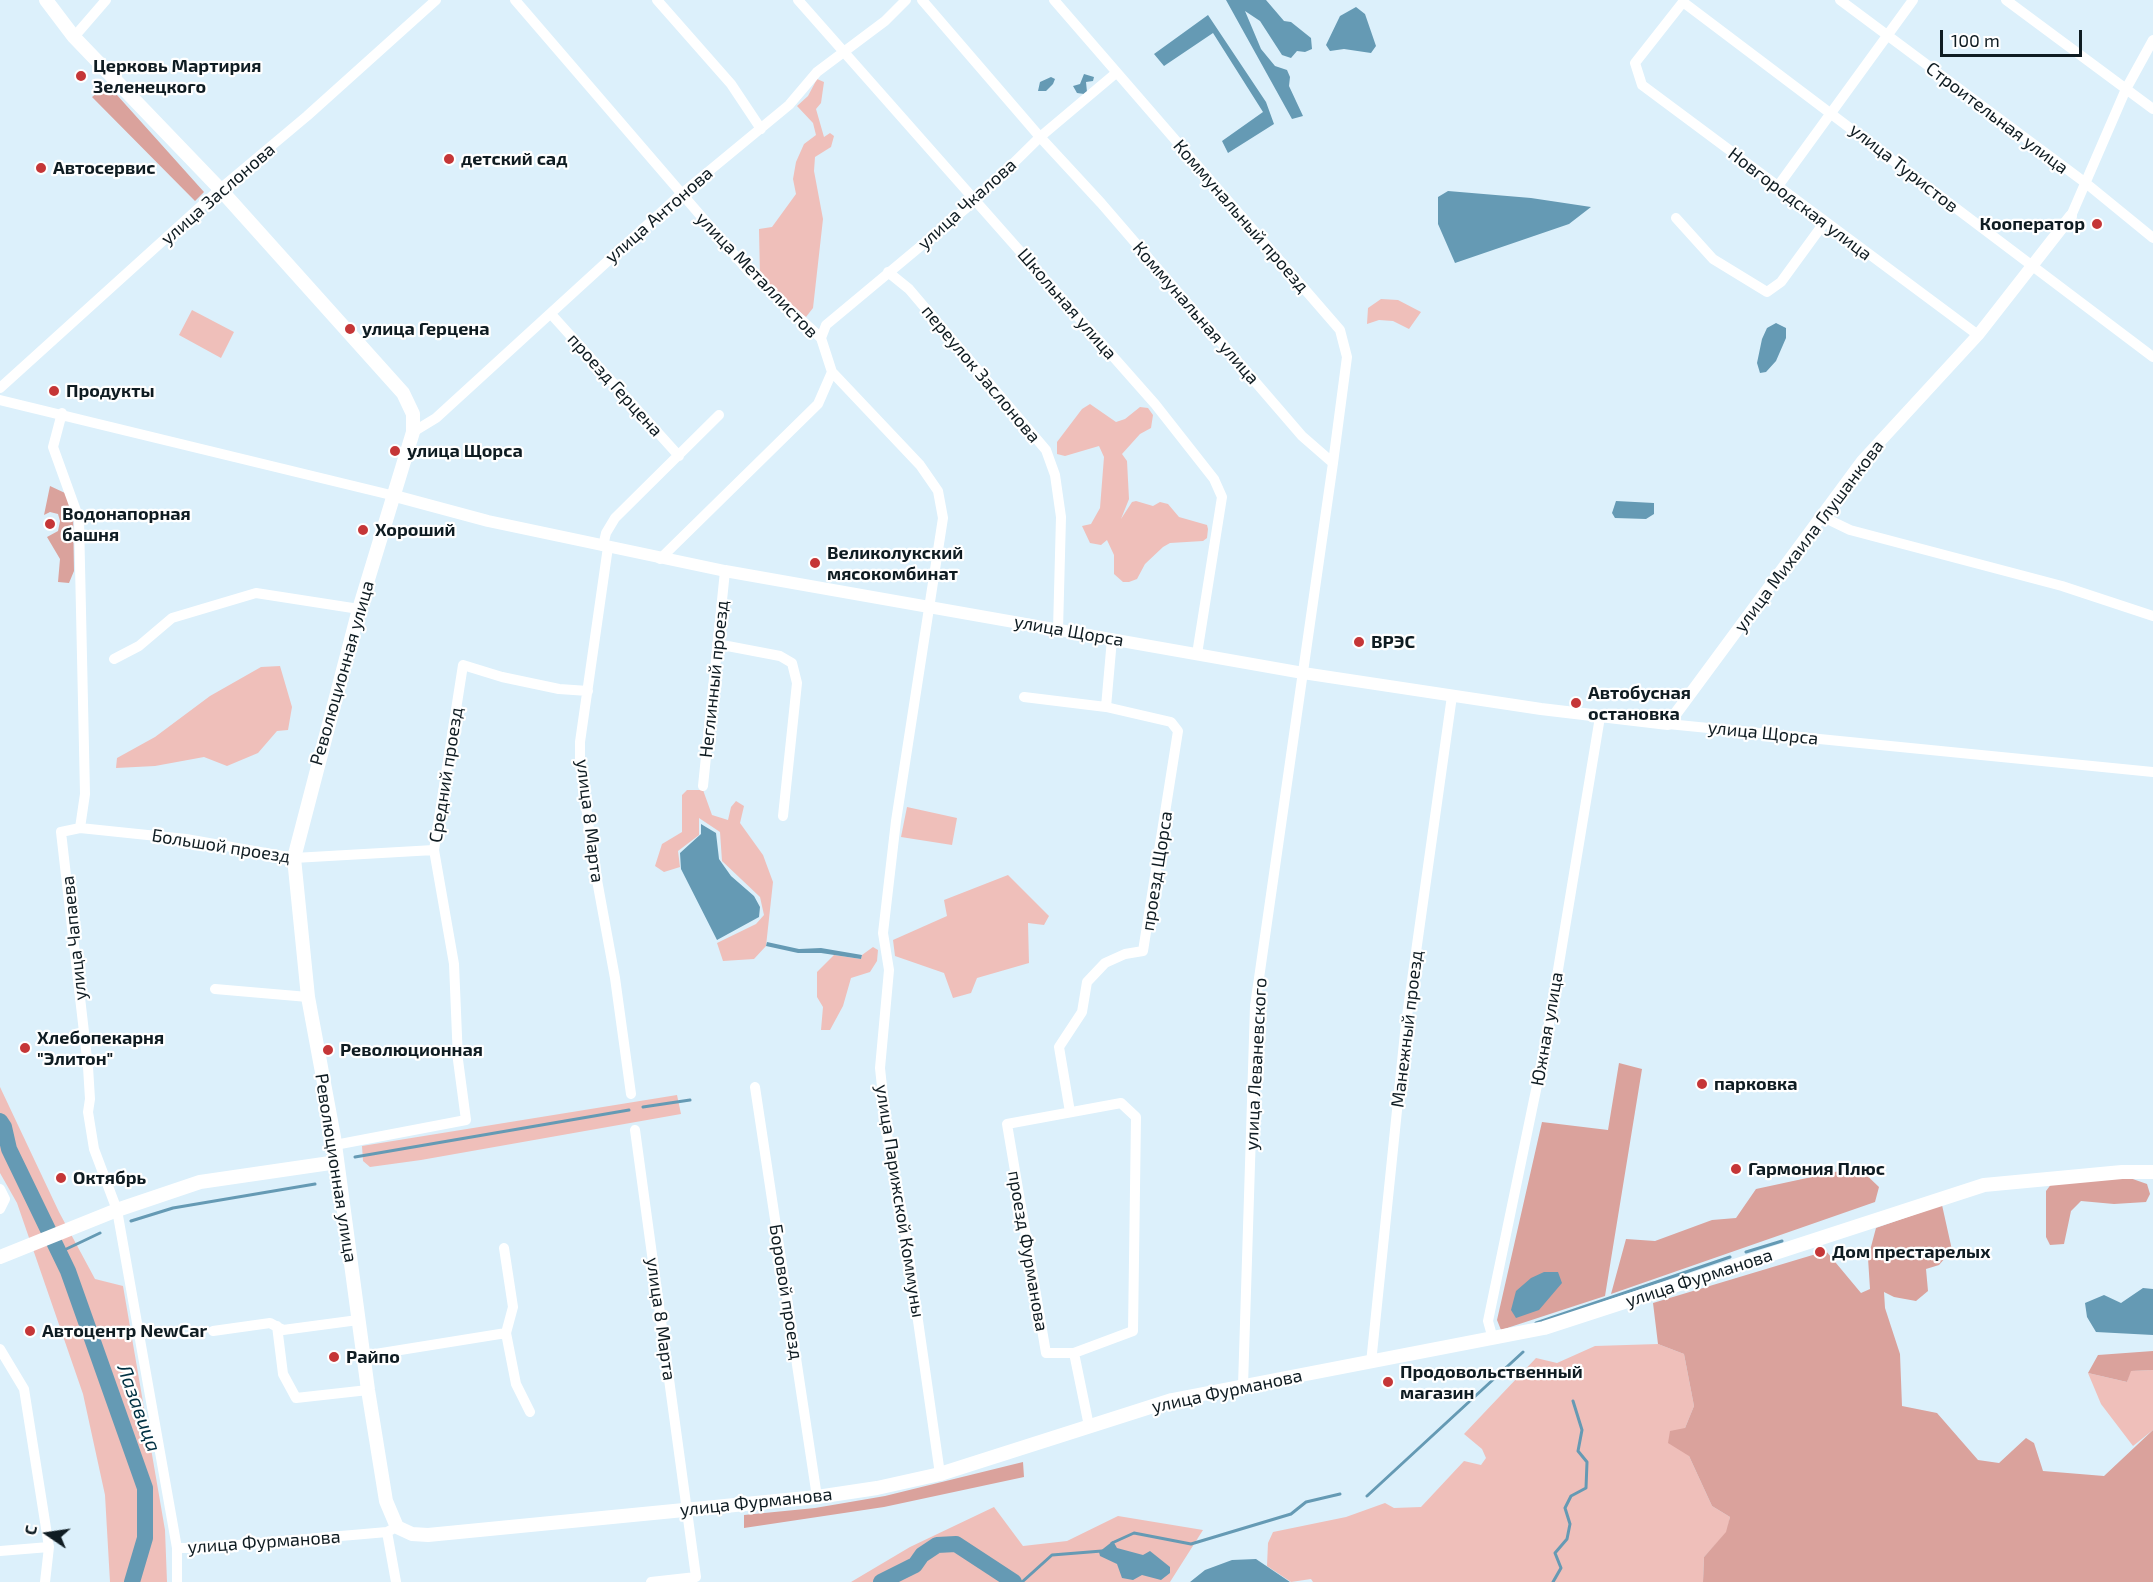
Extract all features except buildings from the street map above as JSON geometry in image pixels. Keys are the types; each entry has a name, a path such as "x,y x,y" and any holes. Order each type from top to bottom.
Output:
{"main road":[{"path":"46,0 74,37 220,189 403,393 412,414 413,432 395,496"},
{"name":"Революционная улица","path":"392,1529 368,1390 335,1145 308,997 294,858 359,609 395,496"},
{"path":"0,1257 117,1210 200,1182 337,1162"},
{"name":"улица Фурманова","path":"392,1529 428,1535 817,1497 940,1474 1172,1400 1544,1328 1984,1185 2122,1172 2153,1172"}],"street":[{"path":"74,37 106,0"},
{"name":"улица Заслонова","path":"0,388 220,189 307,116 436,0"},
{"name":"улица Металлистов","path":"515,0 680,195 750,273 821,338 832,372 920,465 938,491 943,518 928,607"},
{"path":"657,0 730,84 761,129"},
{"name":"Школьная улица","path":"798,0 1155,404 1214,479 1222,497 1197,654"},
{"name":"улица Антонова","path":"413,432 436,418 680,195 789,105 817,72 885,21 906,0"},
{"name":"Коммунальная улица","path":"922,0 1040,137 1101,202 1302,436 1333,463"},
{"name":"Коммунальный проезд","path":"1054,0 1340,330 1347,357 1333,463"},
{"name":"Строительная улица","path":"1840,0 2087,184 2153,238"},
{"path":"1778,186 1913,0"},
{"path":"2006,0 2153,109"},
{"name":"Новгородская улица","path":"1683,2 1635,63 1642,85 1824,223 1978,335"},
{"name":"улица Туристов","path":"1683,2 1831,112 2032,268 2153,357"},
{"path":"2071,216 2087,184 2126,89 2153,40"},
{"name":"улица Чкалова","path":"821,338 826,325 976,200 1040,137 1116,73"},
{"name":"улица Михаила Глушанкова","path":"1668,724 1862,461 1978,335 2071,216"},
{"path":"1676,218 1713,259 1767,292 1781,282 1824,223"},
{"name":"переулок Заслонова","path":"888,272 909,289 1046,450 1056,476 1061,517 1058,630"},
{"name":"проезд Герцена","path":"551,314 679,456"},
{"path":"660,559 819,404 832,372"},
{"name":"улица Щорса","path":"0,400 62,413 488,521 660,559 1303,673 1600,717 2153,772"},
{"path":"62,413 53,447 80,519 83,579 81,665 86,794 80,828"},
{"path":"606,547 606,533 615,518 719,414"},
{"path":"1303,673 1333,463"},
{"path":"1821,516 1850,530 2062,586 2153,616"},
{"name":"улица 8 Марта","path":"606,547 580,742 591,853 615,978 631,1094"},
{"name":"Неглинный проезд","path":"703,786 725,572"},
{"path":"114,659 139,646 172,618 256,593 359,609"},
{"name":"улица Парижской Коммуны","path":"928,607 896,821 884,933 889,970 880,1068 887,1134 904,1223 940,1474"},
{"path":"1106,707 1112,639"},
{"path":"717,644 780,656 792,663 797,683 783,816"},
{"name":"Средний проезд","path":"335,1145 466,1120 458,1060 454,964 434,850 463,665 502,677 559,689 588,691"},
{"name":"улица Леваневского","path":"1244,1386 1255,1006 1303,673"},
{"name":"Манежный проезд","path":"1371,1363 1406,1023 1452,696"},
{"name":"проезд Щорса","path":"1024,697 1106,707 1171,722 1178,731 1143,951 1125,954 1105,963 1087,982 1082,1012 1059,1047 1070,1112"},
{"name":"Южная улица","path":"1492,1339 1488,1321 1546,1042 1600,717"},
{"name":"Большой проезд","path":"80,828 186,839 294,858 434,850"},
{"name":"улица Чапаева","path":"80,828 61,832 88,1067 90,1099 88,1112 94,1149 117,1210 177,1548 177,1582"},
{"path":"215,989 308,997"},
{"name":"Боровой проезд","path":"755,1087 817,1497"},
{"name":"проезд Фурманова","path":"1121,1103 1136,1117 1133,1331 1074,1353 1046,1353 1007,1125 1070,1112 1121,1103"},
{"name":"улица 8 Марта","path":"635,1130 696,1576 651,1582"},
{"path":"0,1189 5,1199 0,1209"},
{"path":"504,1248 513,1307 506,1333 516,1384 530,1412"},
{"path":"213,1331 270,1323 284,1330 358,1320"},
{"path":"277,1326 283,1374 296,1398 368,1390"},
{"path":"363,1356 506,1333"},
{"path":"0,1349 24,1389 49,1547 45,1582"},
{"path":"1074,1353 1089,1426"},
{"path":"392,1529 396,1582"},
{"name":"улица Фурманова","path":"177,1548 392,1529"},
{"path":"0,1551 49,1547"}],"shaded area":[{"path":"817,79 824,82 821,103 816,109 824,137 830,133 834,136 831,147 815,157 814,171 823,219 813,308 806,317 760,278 759,229 772,227 796,194 793,179 796,162 804,144 816,135 813,123 797,106 808,96"},
{"path":"108,85 204,192 195,201 92,97"},
{"path":"1381,299 1398,300 1421,312 1409,329 1393,321 1379,320 1367,324 1368,308"},
{"path":"192,310 234,332 221,358 179,335"},
{"path":"1090,404 1116,422 1125,419 1140,407 1148,408 1153,415 1151,428 1140,434 1122,454 1127,461 1129,499 1121,519 1132,502 1153,506 1160,502 1168,504 1179,517 1207,525 1208,529 1207,538 1203,541 1170,543 1163,547 1145,564 1137,579 1129,582 1123,582 1114,574 1114,555 1107,540 1101,545 1090,543 1082,526 1091,524 1100,508 1104,457 1099,446 1065,456 1057,454 1057,442 1082,409"},
{"path":"50,486 65,493 73,514 74,571 69,583 58,582 60,559 47,537 58,531 60,521 58,514 50,512 44,515"},
{"path":"280,666 292,707 288,730 277,731 258,753 227,766 204,757 155,766 116,768 117,758 155,737 210,696 261,667"},
{"path":"687,790 703,790 712,815 728,820 731,807 736,801 744,806 740,823 763,855 773,882 766,946 754,959 723,961 717,943 756,924 764,915 760,897 722,861 720,832 699,818 699,835 678,851 680,867 664,872 655,866 662,844 682,832 682,795"},
{"path":"907,807 957,818 952,845 901,837"},
{"path":"1008,875 1049,916 1044,925 1028,923 1029,963 977,978 971,993 953,998 944,973 895,956 893,940 947,916 944,900"},
{"path":"873,947 878,950 877,961 870,972 851,978 843,1006 830,1030 821,1030 823,1007 817,997 817,972 834,955 861,959 862,955"},
{"path":"1619,1063 1642,1069 1605,1296 1501,1330 1497,1320 1542,1122 1608,1130"},
{"path":"0,1087 59,1212 95,1279 123,1286 165,1530 167,1582 110,1582 105,1495 83,1394 17,1203 0,1173"},
{"path":"677,1095 681,1114 421,1160 370,1167 363,1161 362,1146"},
{"path":"1858,1167 1879,1187 1875,1202 1611,1294 1626,1239 1655,1241 1712,1220 1736,1218 1756,1189"},
{"path":"2127,1177 2147,1184 2150,1194 2146,1202 2114,1204 2081,1201 2071,1211 2064,1244 2050,1245 2046,1237 2046,1191 2052,1183"},
{"path":"1942,1205 1952,1250 1939,1265 1926,1269 1928,1291 1916,1301 1894,1297 1884,1292 1885,1308 1900,1354 1902,1406 1937,1413 1978,1460 1999,1463 2026,1438 2034,1443 2043,1471 2104,1476 2153,1430 2153,1582 1703,1582 1704,1557 1726,1532 1730,1517 1712,1506 1689,1456 1668,1443 1670,1431 1685,1428 1694,1406 1684,1354 1658,1344 1653,1303 1826,1251 1861,1293 1870,1289 1868,1258 1876,1228"},
{"path":"1658,1344 1684,1354 1694,1406 1685,1428 1689,1456 1712,1506 1730,1517 1727,1532 1704,1557 1703,1582 1313,1582 1311,1579 1291,1582 1267,1566 1268,1543 1273,1532 1346,1517 1385,1503 1394,1508 1421,1507 1464,1461 1481,1465 1486,1458 1482,1449 1464,1434 1536,1358 1557,1363 1595,1346"},
{"path":"2153,1351 2153,1370 2131,1371 2127,1382 2088,1373 2098,1355"},
{"path":"2153,1370 2153,1430 2133,1446 2101,1404 2088,1373 2127,1382 2130,1371"},
{"path":"1023,1462 1024,1477 884,1507 744,1528 744,1515 815,1508 885,1496"},
{"path":"994,1507 1023,1546 1067,1541 1118,1516 1203,1530 1170,1582 851,1582 910,1547"}],"water":[{"path":"1226,0 1266,0 1284,21 1291,22 1311,38 1312,49 1305,52 1297,51 1291,58 1282,55 1260,21 1245,11 1261,49 1275,66 1287,70 1290,77 1289,86 1303,116 1292,119"},
{"path":"1356,7 1365,14 1376,46 1371,53 1344,49 1330,51 1326,45 1340,16"},
{"path":"1208,15 1266,102 1274,124 1228,153 1222,141 1263,112 1213,33 1164,66 1154,54"},
{"path":"1084,74 1094,77 1093,81 1086,82 1087,92 1077,93 1073,86 1080,84"},
{"path":"1051,77 1055,79 1053,84 1046,91 1038,91 1040,82"},
{"path":"1448,191 1531,198 1591,207 1569,224 1455,263 1438,224 1438,197"},
{"path":"1776,323 1786,328 1786,338 1776,361 1766,372 1760,373 1757,363 1762,339 1767,328"},
{"path":"1616,501 1654,503 1654,514 1646,519 1615,518 1612,513"},
{"path":"701,824 716,833 719,859 731,876 754,896 760,907 759,917 717,940 681,869 680,853 701,834"},
{"path":"767,942 799,949 821,948 862,955 861,959 821,953 798,953 766,946"},
{"path":"1544,1272 1558,1272 1562,1283 1539,1310 1516,1318 1511,1310 1516,1291 1531,1278"},
{"path":"2143,1288 2153,1289 2153,1335 2096,1332 2087,1317 2085,1303 2104,1295 2121,1303"},
{"path":"1113,1541 1117,1548 1143,1555 1150,1551 1170,1567 1170,1573 1161,1580 1142,1575 1133,1580 1122,1578 1117,1564 1100,1556 1099,1552"},
{"path":"1256,1559 1290,1582 1190,1582 1205,1570 1232,1560"}],"waterway":[{"path":"643,1107 690,1100"},
{"path":"355,1157 629,1110"},
{"name":"Лазавица","path":"0,1121 4,1127 9,1149 68,1271 145,1488 145,1538 132,1582"},
{"path":"131,1221 173,1208 315,1184"},
{"path":"58,1253 100,1233"},
{"path":"1746,1252 1782,1241"},
{"path":"1536,1323 1730,1257"},
{"path":"1367,1496 1523,1352"},
{"path":"1553,1582 1561,1568 1555,1553 1567,1539 1570,1524 1565,1508 1571,1496 1586,1488 1587,1462 1578,1451 1582,1430 1573,1401"},
{"path":"1112,1543 1134,1533 1191,1544 1291,1514 1306,1502 1340,1494"},
{"name":"Лазавица","path":"881,1582 915,1565 922,1555 937,1545 956,1544 1014,1582"},
{"path":"1022,1582 1052,1555 1102,1551"}],"place":[{"name":"Церковь Мартирия Зеленецкого","path":"81,76"},
{"name":"детский сад","path":"449,159"},
{"name":"Автосервис","path":"41,168"},
{"name":"Кооператор","path":"2097,224"},
{"name":"улица Герцена","path":"350,329"},
{"name":"Продукты","path":"54,391"},
{"name":"улица Щорса","path":"395,451"},
{"name":"Водонапорная башня","path":"50,524"},
{"name":"Хороший","path":"363,530"},
{"name":"Великолукский мясокомбинат","path":"815,563"},
{"name":"ВРЭС","path":"1359,642"},
{"name":"Автобусная остановка","path":"1576,703"},
{"name":"Хлебопекарня \"Элитон\"","path":"25,1048"},
{"name":"Революционная","path":"328,1050"},
{"name":"парковка","path":"1702,1084"},
{"name":"Гармония Плюс","path":"1736,1169"},
{"name":"Октябрь","path":"61,1178"},
{"name":"Дом престарелых","path":"1820,1252"},
{"name":"Автоцентр NewCar","path":"30,1331"},
{"name":"Райпо","path":"334,1357"},
{"name":"Продовольственный магазин","path":"1388,1382"}]}
